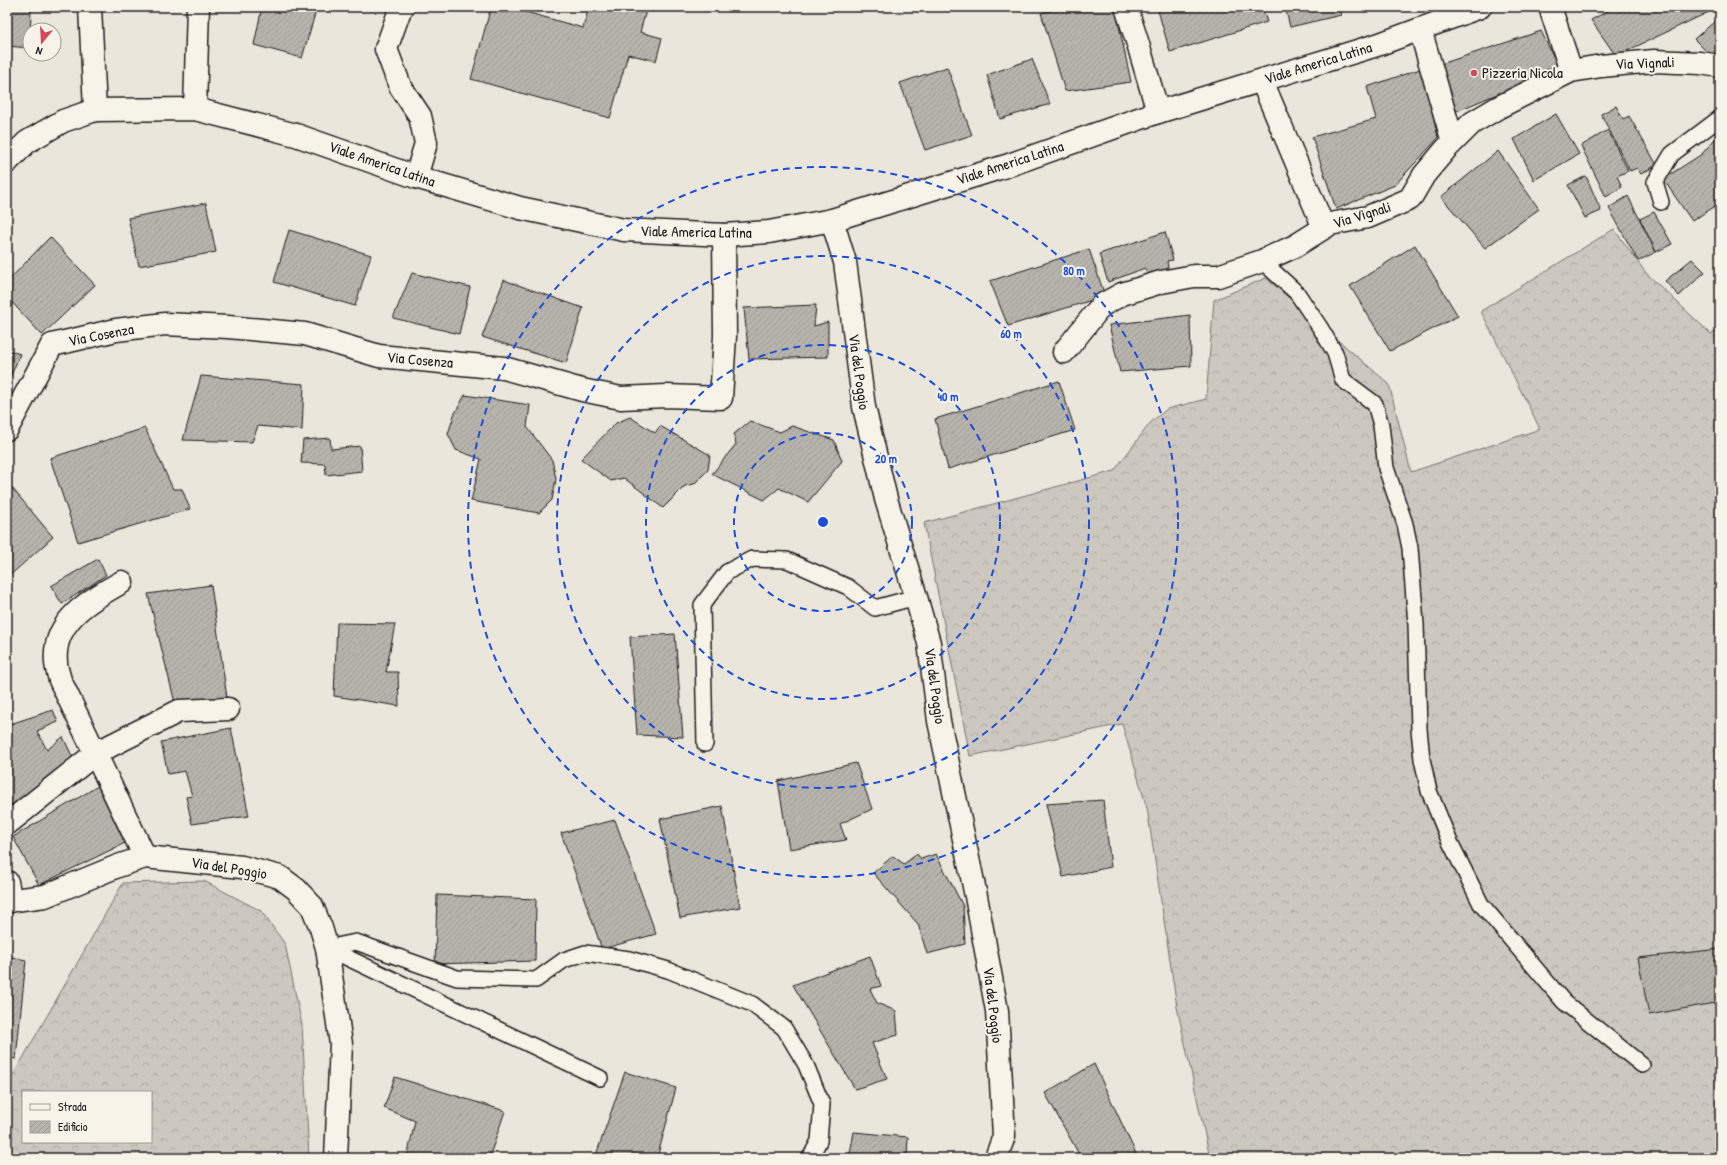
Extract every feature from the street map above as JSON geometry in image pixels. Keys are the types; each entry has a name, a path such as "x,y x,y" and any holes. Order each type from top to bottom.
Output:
{"street":[{"path":"90,7 95,110"},
{"path":"195,108 198,7"},
{"path":"403,7 400,10 386,49 400,86 420,116 426,142 416,177"},
{"path":"1126,7 1158,112"},
{"name":"Viale America Latina","path":"7,162 27,142 63,121 95,110 195,108 296,135 416,177 520,208 624,230 724,235 769,232 832,220 1006,166 1158,112 1377,45 1480,7"},
{"path":"1550,7 1571,71"},
{"path":"1420,29 1453,142"},
{"name":"Via Vignali","path":"1064,352 1102,305 1122,294 1161,282 1194,276 1218,276 1262,261 1295,246 1330,224 1368,217 1410,199 1424,175 1453,142 1472,124 1500,107 1571,71 1601,66 1654,61 1700,63 1720,66"},
{"path":"1262,81 1324,228"},
{"name":"Via del Poggio","path":"832,220 845,262 864,408 886,499 916,596 928,643 939,721 976,896 997,1011 1004,1136 996,1158"},
{"name":"Via Cosenza","path":"7,429 52,345 116,330 165,324 228,327 305,334 379,356 504,368 582,390 621,398 666,396 721,398 725,336 724,235"},
{"path":"122,582 96,596 76,612 63,628 57,645 56,662 60,680 145,857"},
{"path":"7,824 96,754 179,711 228,709"},
{"name":"Via del Poggio","path":"8,895 45,896 118,866 145,857 242,867 280,877 296,888 312,906 327,948 341,1044 336,1158"}],"lane":[{"path":"1661,202 1655,182 1672,154 1720,118"},
{"path":"1262,261 1297,293 1335,352 1343,380 1375,404 1381,425 1386,468 1405,524 1410,548 1416,624 1419,729 1422,759 1429,791 1449,840 1481,904 1564,1002 1642,1065"},
{"path":"705,744 702,606 727,572 752,559 787,560 848,587 875,608 916,596"},
{"path":"327,948 356,942 457,978 536,980 564,960 585,953 629,959 668,970 752,1004 784,1028 806,1065 822,1104 819,1141 810,1158"},
{"path":"327,948 600,1078"}],"green space":[{"path":"1614,229 1646,273 1711,334 1720,330 1720,1158 1210,1158 1177,1007 1147,808 1122,724 970,756 924,523 1114,471 1151,422 1167,409 1206,399 1214,300 1266,278 1389,384 1411,472 1540,429 1481,311"},
{"path":"204,881 261,911 285,944 302,1025 309,1158 7,1158 7,1086 123,883"}],"building":[{"path":"7,7 31,7 31,22 22,22 22,47 7,46"},
{"path":"262,7 317,7 302,58 254,45"},
{"path":"491,7 508,7 583,28 589,7 647,7 640,32 662,38 656,61 628,54 610,118 471,79"},
{"path":"1068,7 1115,7 1131,82 1065,91 1041,13"},
{"path":"1157,7 1262,7 1267,22 1170,52"},
{"path":"1285,7 1338,7 1341,15 1290,27"},
{"path":"1615,7 1709,7 1711,11 1616,56 1591,20"},
{"path":"1720,17 1720,55 1709,54 1694,39"},
{"path":"1541,31 1559,68 1452,113 1441,64"},
{"path":"1032,59 1050,104 1000,119 987,75"},
{"path":"947,67 972,135 925,150 900,83"},
{"path":"1423,68 1438,138 1395,185 1336,209 1312,137 1376,119 1367,87"},
{"path":"7,86 11,91 7,94"},
{"path":"1616,106 1623,119 1629,116 1657,165 1641,174 1637,168 1630,171 1601,114"},
{"path":"1556,114 1579,154 1534,180 1514,139"},
{"path":"1608,130 1628,171 1617,176 1622,187 1606,197 1581,146"},
{"path":"1720,133 1720,203 1692,221 1663,179 1702,154"},
{"path":"1498,151 1539,209 1485,248 1441,197"},
{"path":"1586,176 1601,211 1585,218 1568,185"},
{"path":"1628,196 1656,252 1638,261 1609,208"},
{"path":"206,203 216,252 139,266 128,218"},
{"path":"1654,212 1672,244 1656,252 1640,219"},
{"path":"289,230 371,255 355,306 274,282"},
{"path":"1165,232 1173,260 1167,261 1169,274 1148,278 1145,268 1108,282 1099,254"},
{"path":"50,237 95,285 42,335 7,297 7,282"},
{"path":"1415,245 1458,316 1390,351 1350,286"},
{"path":"1089,249 1105,296 1008,326 990,281"},
{"path":"1692,259 1705,272 1679,296 1665,281"},
{"path":"412,273 470,287 459,334 393,318"},
{"path":"504,280 583,308 566,363 482,337"},
{"path":"816,305 814,326 828,322 828,357 749,359 744,308"},
{"path":"1190,315 1191,366 1120,372 1109,325"},
{"path":"7,350 20,354 7,385"},
{"path":"201,376 304,384 302,430 258,426 252,442 183,440"},
{"path":"1059,381 1075,430 948,469 935,419"},
{"path":"465,395 530,405 527,427 552,460 556,479 552,500 539,513 471,501 481,459 456,450 448,434 454,415"},
{"path":"630,417 655,433 660,426 710,455 708,470 694,484 685,486 663,508 624,478 611,481 581,459 616,423"},
{"path":"750,421 780,432 792,426 834,440 842,461 808,502 779,488 764,500 712,474 736,444 734,434"},
{"path":"145,428 173,489 182,489 190,509 78,542 50,458"},
{"path":"330,438 331,449 360,446 362,471 326,475 325,464 301,463 303,440"},
{"path":"7,482 53,537 7,578"},
{"path":"98,559 106,575 62,604 51,586"},
{"path":"211,585 227,698 175,703 148,594"},
{"path":"337,623 395,624 386,672 398,672 399,706 334,696"},
{"path":"675,634 683,737 637,735 630,637"},
{"path":"53,710 58,722 37,731 47,750 63,737 74,760 7,809 7,725"},
{"path":"231,728 249,816 192,824 186,797 192,796 185,771 168,774 161,742"},
{"path":"856,763 872,809 840,824 846,840 789,849 778,781"},
{"path":"98,786 125,843 39,885 13,837"},
{"path":"1103,800 1111,867 1063,877 1046,804"},
{"path":"722,806 740,907 680,918 660,819"},
{"path":"615,820 656,934 602,949 561,833"},
{"path":"917,854 921,859 936,854 963,906 965,944 927,954 918,924 873,873 893,856 904,864"},
{"path":"437,895 536,899 535,961 435,964"},
{"path":"1720,949 1720,1002 1649,1015 1638,958"},
{"path":"7,956 26,960 16,1059 7,1057"},
{"path":"870,956 881,986 870,989 877,1003 896,1011 898,1035 872,1043 887,1079 855,1089 793,985"},
{"path":"1094,1064 1138,1158 1081,1158 1045,1093"},
{"path":"625,1072 676,1088 657,1158 595,1158"},
{"path":"395,1077 505,1111 489,1158 407,1158 415,1121 384,1108"},
{"path":"854,1132 908,1137 907,1158 849,1158"}],"place":[{"name":"Pizzeria Nicola","path":"1474,73"}]}
